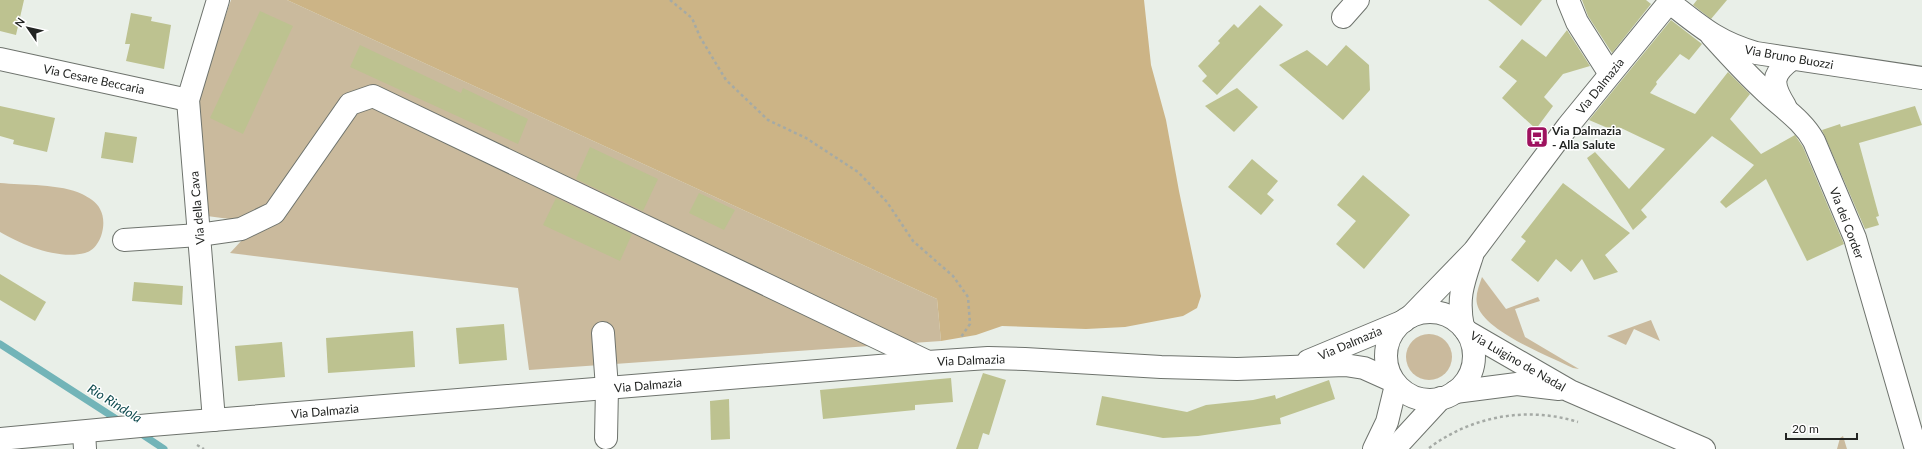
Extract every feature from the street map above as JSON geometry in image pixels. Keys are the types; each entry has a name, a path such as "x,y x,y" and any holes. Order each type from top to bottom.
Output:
{"street":[{"name":"Via della Cava","path":"214,420 188,100 218,0"},
{"path":"1343,17 1358,0"},
{"path":"1568,0 1577,22 1610,74"},
{"name":"Via Dalmazia","path":"1296,366 1408,318 1474,251 1610,74 1670,1"},
{"name":"Via Bruno Buozzi","path":"1670,1 1711,35 1742,49 1792,59 1922,78"},
{"name":"Via dei Corder","path":"1711,35 1767,93 1809,132 1814,141 1855,238 1916,449"},
{"name":"Via Cesare Beccaria","path":"0,58 188,100"},
{"path":"1788,111 1776,90 1775,84 1784,65 1792,59"},
{"path":"124,240 199,235 241,229 274,213 350,104 373,96 928,362"},
{"name":"Via Dalmazia","path":"1465,329 1459,309 1460,296 1474,251"},
{"path":"1394,449 1448,395 1465,382 1471,371 1474,357 1472,344 1465,329 1452,318 1439,313 1424,312 1408,318 1395,330 1388,342 1386,355 1388,368 1395,383 1406,392 1417,398 1429,400 1448,395"},
{"name":"Via Luigino de Nadal","path":"1465,329 1570,391 1704,449"},
{"path":"603,333 607,388 606,438"},
{"name":"Via Dalmazia","path":"0,438 85,440 108,430 151,425 928,362 1010,359 1161,367 1237,369 1345,365 1364,368 1395,383"},
{"path":"1374,449 1387,422 1395,383"},
{"name":"Via Luigino de Nadal","path":"1448,395 1517,384 1570,391"}],"path":[{"path":"670,0 692,18 700,37 726,80 768,120 806,138 858,172 887,202 912,241 953,276 968,297 970,324 957,343"},
{"path":"1427,449 1461,428 1502,416 1544,414 1564,417 1583,423"}],"shaded area":[{"path":"231,0 287,0 937,299 941,341 529,370 518,288 230,253 243,239 237,220 207,216 195,104"},
{"path":"287,0 1144,0 1151,65 1166,120 1201,296 1197,308 1183,316 1125,327 1086,329 1002,326 976,335 941,341 937,299"},
{"path":"0,183 64,188 82,194 97,204 100,209 103,228 99,241 91,251 85,253 75,255 52,253 19,242 0,232"},
{"path":"1482,277 1506,309 1538,297 1540,301 1515,309 1525,337 1579,369 1573,368 1518,342 1491,324 1482,314 1477,304 1477,294"},
{"path":"1651,320 1660,341 1634,329 1626,345 1607,336"},
{"path":"1425,334 1433,334 1442,338 1448,344 1452,357 1448,370 1442,376 1433,380 1425,380 1416,376 1410,370 1406,361 1406,353 1410,344 1416,338"},
{"path":"1843,436 1847,449 1837,449 1840,438"}],"building":[{"path":"0,0 24,0 16,35 0,31"},
{"path":"1488,0 1542,0 1521,26"},
{"path":"1582,0 1646,0 1651,4 1612,53 1588,16"},
{"path":"1697,0 1727,0 1711,19 1693,5"},
{"path":"1260,5 1283,25 1217,95 1202,81 1207,76 1198,66 1220,43 1218,41 1234,24 1238,28"},
{"path":"260,11 293,26 243,134 210,118"},
{"path":"131,13 152,17 151,21 171,25 164,69 126,61 130,44 125,44"},
{"path":"1671,20 1702,44 1689,60 1680,54 1656,82 1657,84 1650,93 1695,114 1728,72 1750,94 1730,119 1761,154 1795,135 1803,147 1844,244 1807,261 1766,179 1726,208 1720,202 1754,165 1712,136 1641,210 1647,217 1633,230 1587,158 1595,152 1629,189 1665,149 1621,128 1617,132 1589,120"},
{"path":"1567,30 1590,66 1563,74 1544,97 1553,106 1536,129 1502,98 1517,81 1499,67 1522,39 1546,57"},
{"path":"360,45 461,93 463,88 528,119 518,144 350,67"},
{"path":"1346,45 1369,65 1370,90 1343,120 1279,65 1307,50 1327,66"},
{"path":"1237,88 1258,107 1234,132 1205,106"},
{"path":"0,106 55,118 47,152 13,144 14,140 0,136"},
{"path":"1915,106 1922,125 1859,143 1879,216 1876,217 1879,225 1865,229 1822,130 1840,124 1841,127"},
{"path":"105,132 137,137 133,163 101,158"},
{"path":"590,147 658,179 643,211 576,179"},
{"path":"1252,159 1278,181 1267,194 1274,200 1261,215 1228,187"},
{"path":"1363,175 1410,215 1364,269 1336,244 1356,221 1337,205"},
{"path":"1563,183 1630,233 1605,255 1618,272 1594,280 1582,259 1571,272 1556,259 1538,282 1511,260 1526,241 1521,237"},
{"path":"699,193 735,210 724,230 689,213"},
{"path":"556,198 632,234 620,261 543,225"},
{"path":"0,274 46,302 35,321 0,300"},
{"path":"134,282 183,286 182,305 132,301"},
{"path":"504,324 507,360 459,364 456,328"},
{"path":"413,331 415,367 328,373 326,338"},
{"path":"282,342 285,377 238,381 235,346"},
{"path":"983,373 1006,380 989,435 983,433 978,449 956,449"},
{"path":"951,378 953,402 915,405 915,410 823,419 820,390"},
{"path":"1329,380 1335,399 1280,418 1281,424 1198,436 1163,438 1096,425 1102,396 1187,412 1206,405 1253,400 1275,395 1276,399"},
{"path":"729,399 730,439 711,440 710,401"}],"waterway":[{"name":"Rio Rindola","path":"0,344 121,422"},
{"name":"Rio Rindola","path":"137,431 164,449"}],"place":[{"name":"Via Dalmazia - Alla Salute","path":"1537,137"}]}
